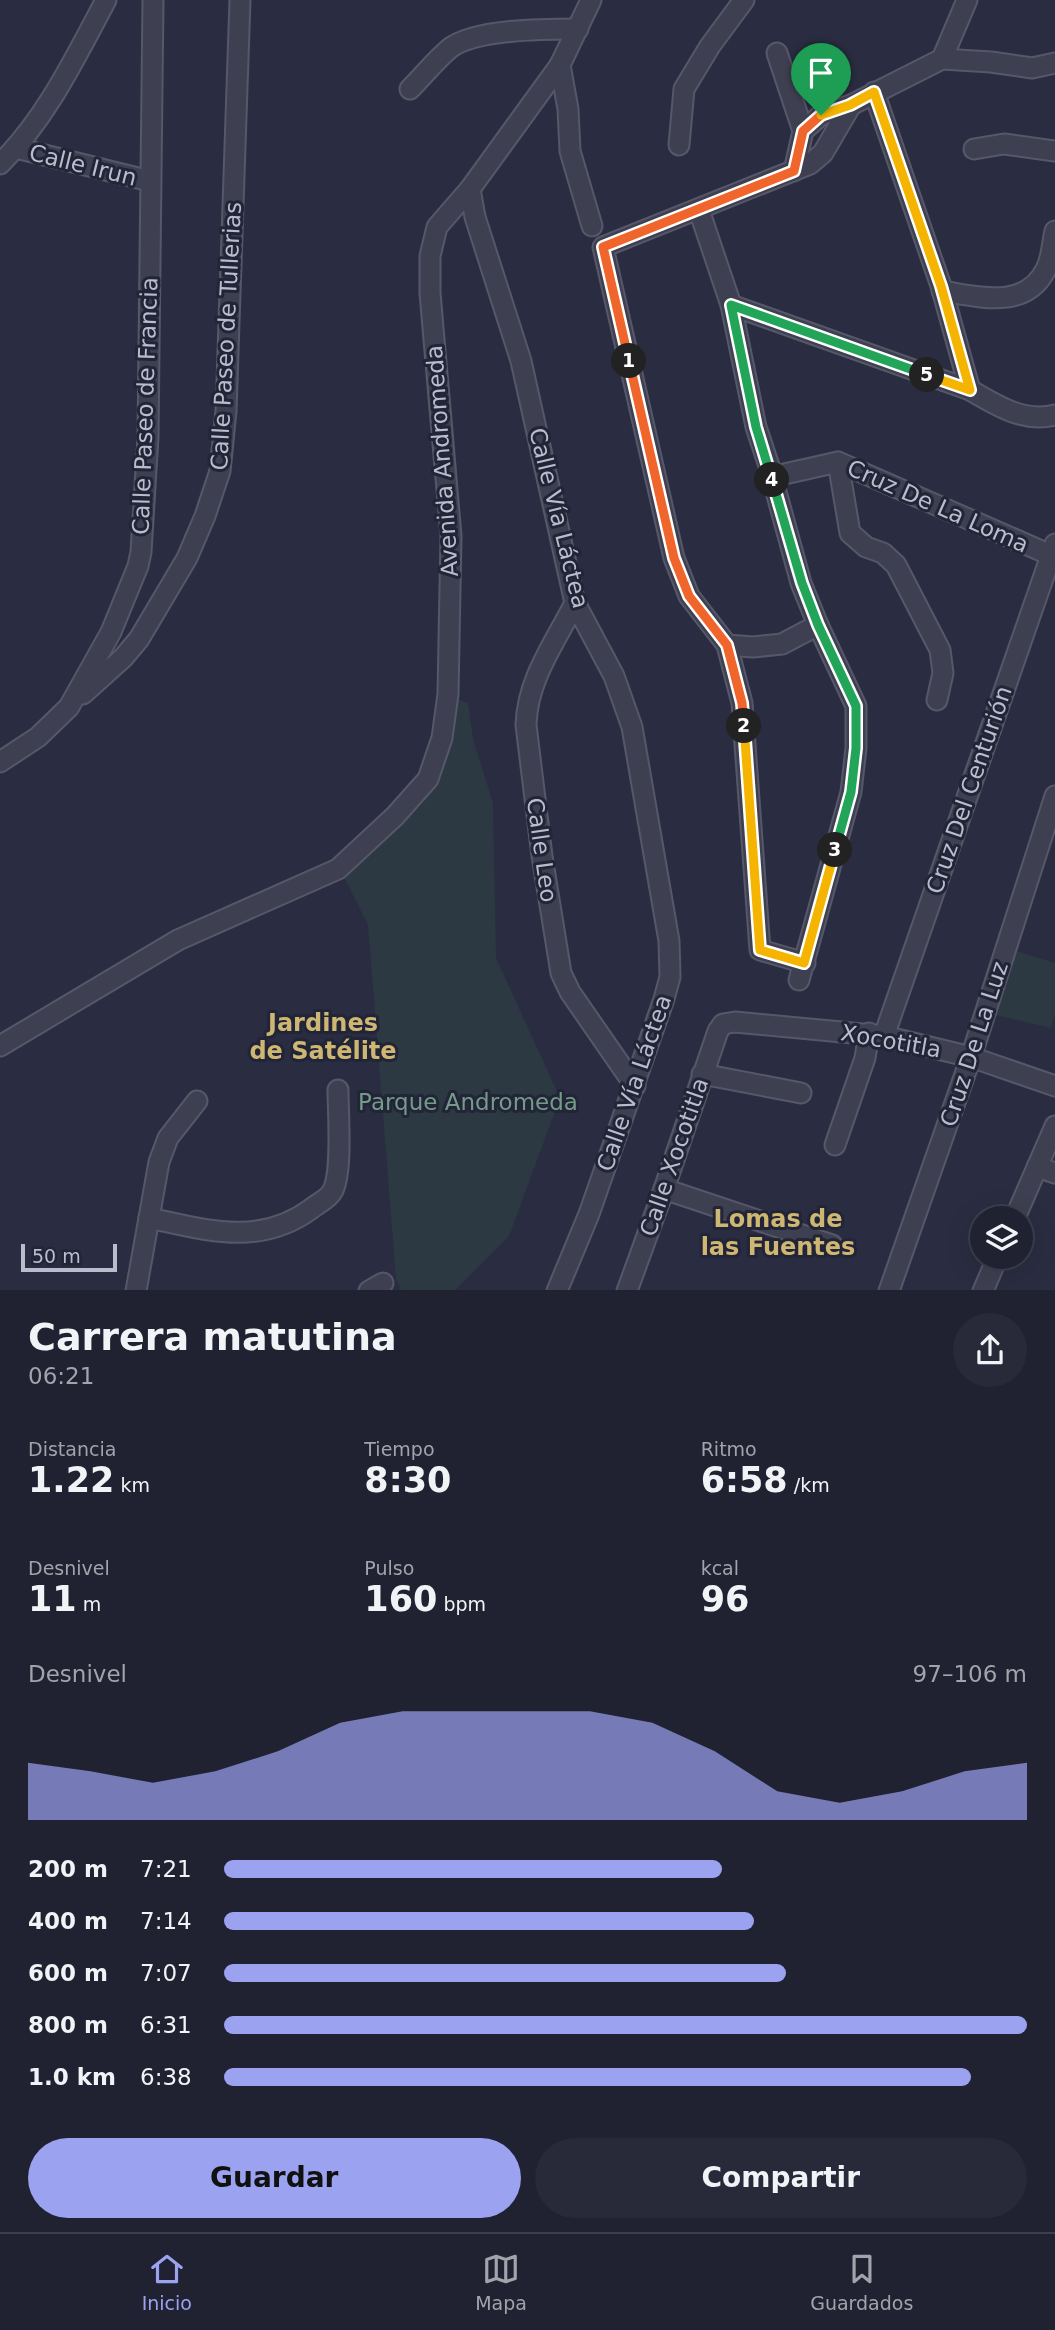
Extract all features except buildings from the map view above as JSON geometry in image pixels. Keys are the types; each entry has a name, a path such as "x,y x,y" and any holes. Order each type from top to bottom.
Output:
{"street":[{"path":"0,164 16,148 51,98 106,0"},
{"name":"Calle Paseo de Francia","path":"0,762 38,737 69,707 111,632 138,566 141,552 148,437 153,0"},
{"name":"Calle Paseo de Tullerias","path":"69,707 123,658 139,639 187,558 220,471 226,411 240,0"},
{"path":"470,190 560,65 591,0"},
{"path":"679,145 684,89 710,46 744,0"},
{"path":"942,59 967,0"},
{"path":"410,89 450,48 468,40 527,29 578,29"},
{"path":"778,53 803,131 794,171"},
{"path":"803,131 821,115 850,105 942,59 991,61 1032,68 1055,64"},
{"path":"560,65 568,109 570,151 592,226"},
{"path":"874,92 942,291 970,390"},
{"path":"699,210 731,305 756,427 802,583 818,625 856,706 856,748 851,792 802,972 760,950 742,703 727,645 689,596 674,558 603,247 810,164 823,153 850,105"},
{"path":"974,149 1004,144 1055,151"},
{"name":"Calle Irun","path":"16,148 150,181"},
{"name":"Calle Vía Láctea","path":"470,190 475,217 521,361 575,603 614,676 632,727 669,942 670,977 635,1086 589,1214 559,1283 542,1290"},
{"name":"Avenida Andromeda","path":"0,1046 178,940 338,869 395,816 428,779 442,738 448,694 451,536 430,293 430,257 437,227 470,190"},
{"path":"942,291 1003,298 1020,295 1037,284 1048,266 1055,231"},
{"path":"731,305 970,390 1003,409 1026,416 1055,415"},
{"path":"771,477 829,463 850,533 866,547 883,553 896,565 940,650 943,673 937,700"},
{"name":"Cruz De La Loma","path":"829,463 1053,552"},
{"name":"Cruz Del Centurión","path":"835,1145 1053,552"},
{"name":"Calle Leo","path":"575,603 532,684 526,707 542,856 561,973 570,992 635,1086"},
{"path":"727,645 753,647 782,644 818,625"},
{"name":"Cruz De La Luz","path":"889,1290 971,1057 1054,806"},
{"name":"Xocotitla","path":"723,1024 735,1021 876,1035 971,1057 1055,1086"},
{"name":"Calle Xocotitla","path":"626,1290 664,1189 702,1074 723,1024"},
{"path":"702,1074 801,1093"},
{"path":"149,1218 232,1233 261,1232 304,1213 332,1194 337,1175 338,1090"},
{"path":"136,1290 159,1162 168,1138 197,1101"},
{"path":"1023,1206 1046,1170 1055,1126"},
{"path":"664,1189 832,1245"},
{"path":"983,1290 992,1269"}],"green space":[{"name":"Parque Andromeda","path":"455,698 468,703 473,739 493,803 496,958 560,1098 509,1236 455,1290 401,1290 396,1279 368,925 341,871 430,784"},
{"path":"1013,950 1055,963 1055,1015 1051,1028 991,1014"}],"district":[{"name":"Jardines de Satélite","path":"323,1037"},
{"name":"Lomas de las Fuentes","path":"778,1233"}],"route":[{"path":"874,92 941,286 970,390 731,305 756,427 802,583 818,625 856,706 856,748 851,792 804,963 760,950 742,703 727,645 689,596 674,558 603,247 794,171 803,131 821,115 850,105 874,92"}]}
